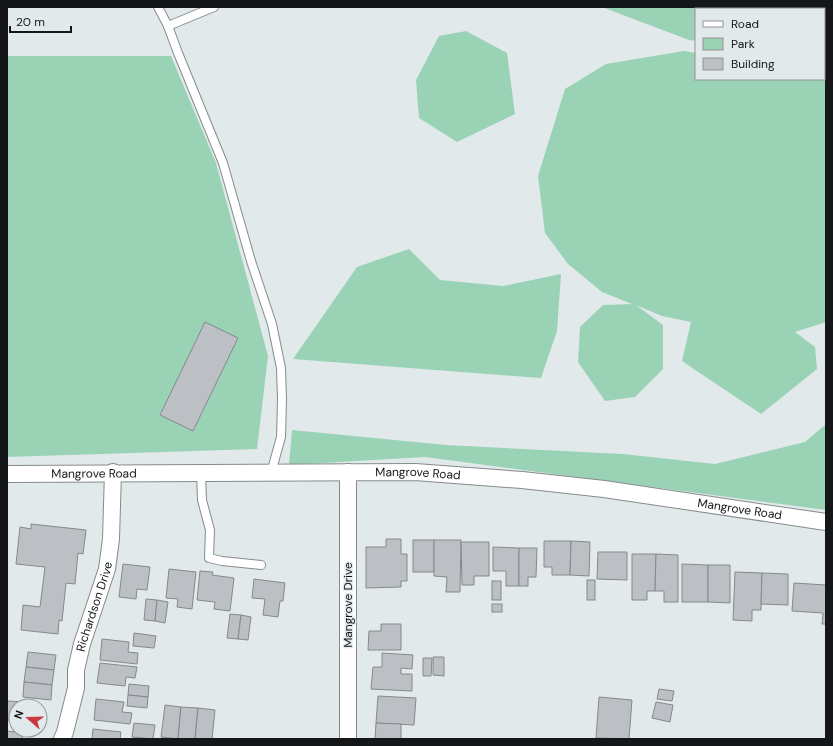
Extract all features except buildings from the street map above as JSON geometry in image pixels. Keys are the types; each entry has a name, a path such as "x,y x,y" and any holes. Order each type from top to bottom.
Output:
{"street":[{"name":"Mangrove Road","path":"7,474 113,472 415,472 522,480 641,494 826,522"},
{"name":"Richardson Drive","path":"62,739 76,688 76,670 82,644 106,568 111,539 113,472"},
{"name":"Mangrove Drive","path":"348,472 348,739"}],"lane":[{"path":"158,7 168,26 224,163 251,262 272,324 281,368 282,399 281,437 271,473"},
{"path":"168,26 214,7"},
{"path":"201,473 202,500 210,530 209,558 222,561 261,565"}],"green space":[{"path":"602,7 826,7 826,64 825,8 695,8 695,41 689,40"},
{"path":"466,31 507,53 515,114 457,142 419,118 416,80 439,36"},
{"path":"684,51 695,53 695,80 825,80 826,78 826,322 795,332 815,347 817,369 761,414 682,361 691,322 662,316 636,305 663,325 663,369 635,397 605,401 578,362 580,327 603,305 632,304 602,292 568,264 545,233 538,176 565,89 606,64"},
{"path":"7,56 171,56 216,163 268,356 257,449 7,457"},
{"path":"409,249 440,280 503,286 561,274 557,331 541,378 293,359 357,267"},
{"path":"826,424 826,510 425,457 289,465 292,430 446,445 623,454 715,464 805,442"}]}
